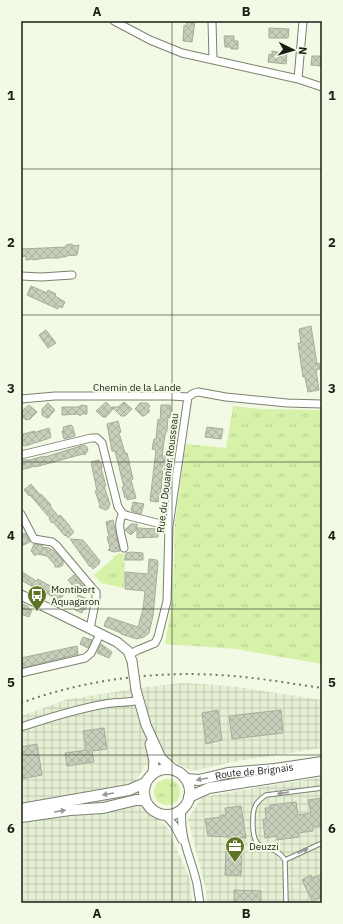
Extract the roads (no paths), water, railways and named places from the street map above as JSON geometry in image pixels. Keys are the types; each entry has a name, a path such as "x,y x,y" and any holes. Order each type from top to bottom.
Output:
{"main road":[{"name":"Route de Brignais","path":"186,779 199,780 232,772 275,769 322,762"},
{"path":"21,809 129,790 145,783 153,773 167,769 180,773 186,779 189,797 182,808 171,814 165,815 153,810 145,800 145,783"},
{"name":"Route de Brignais","path":"189,797 209,788 322,770"},
{"path":"21,817 70,810 103,808 136,800 145,800"}],"street":[{"path":"114,21 150,40 182,53 298,79 322,87"},
{"path":"212,21 212,59"},
{"path":"298,79 303,21"},
{"path":"21,276 41,277 72,275"},
{"name":"Chemin de la Lande","path":"21,399 55,396 188,397 198,392 226,397 287,404 322,404"},
{"name":"Rue du Douanier Rousseau","path":"131,657 138,650 154,644 158,637 167,601 169,526 188,397"},
{"path":"21,455 91,438 98,438 102,443 118,507 123,514 169,526"},
{"path":"21,514 34,539 38,541 52,542 56,545 94,588 96,598 90,629"},
{"path":"123,514 119,523 124,548"},
{"path":"21,595 124,646 131,657 138,700 146,725 154,761 153,773"},
{"path":"21,673 85,658 91,653 100,634"},
{"path":"21,727 50,717 91,707 118,702 134,702 138,700"},
{"path":"146,725 161,758 174,770"},
{"path":"182,808 181,818 184,844"},
{"path":"165,815 174,825 184,844 197,884 200,903"}],"lane":[{"path":"286,903 285,860 282,855 274,850 266,849 259,845 254,838 252,831 254,806 259,800 266,796 322,788"},
{"path":"285,860 322,843"}],"railway":[{"path":"21,703 69,688 94,683 169,674 232,676 322,688"}],"place":[{"name":"Montibert Aquagaron","path":"37,612"},
{"name":"Deuzzi","path":"235,863"}]}
